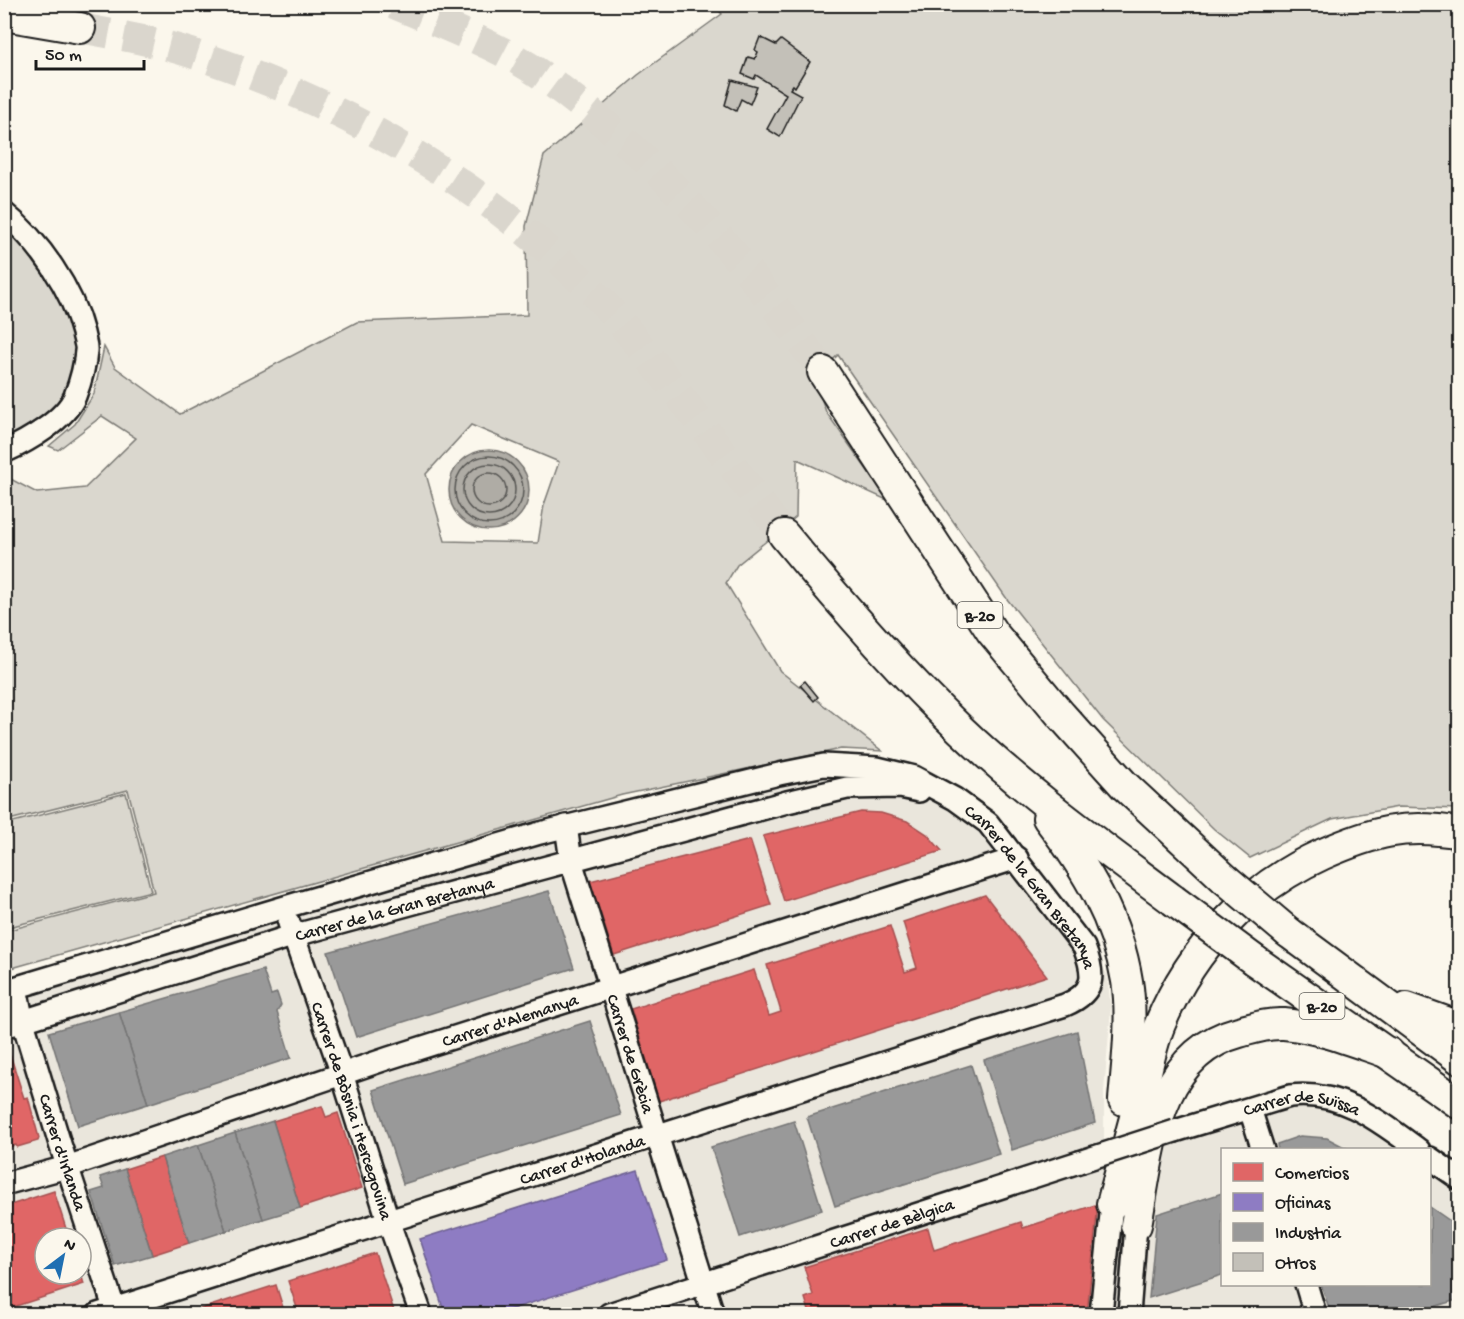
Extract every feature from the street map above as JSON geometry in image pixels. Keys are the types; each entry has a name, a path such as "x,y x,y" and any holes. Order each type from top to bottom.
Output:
{"highway":[{"path":"4,15 80,28"},
{"name":"B-20","path":"823,372 992,632 1061,715 1125,786 1225,879 1288,932 1370,995 1460,1059"},
{"name":"B-20","path":"784,535 841,604 904,673 962,731 1060,816 1254,960 1460,1104"},
{"path":"1023,784 1069,846 1102,899 1118,939 1128,983 1129,1038 1112,1204"},
{"path":"1112,1204 1155,1039 1175,993 1203,950 1237,910 1287,871 1348,843 1384,831 1435,828 1460,833"},
{"path":"1370,995 1460,1027"},
{"path":"1136,1225 1156,1119 1170,1087 1183,1067 1214,1041 1264,1025 1282,1024 1317,1030 1389,1053"},
{"path":"1136,1225 1140,1099"}],"street":[{"path":"4,213 14,220 59,274 78,315 87,350 74,397 55,421 24,443 4,452"},
{"name":"Carrer de la Gran Bretanya","path":"10,989 566,826 824,765 877,768 914,777 955,799 988,823 1084,947 1093,968 1090,986 1081,998 1065,1005"},
{"path":"779,774 787,802"},
{"name":"Carrer de la Gran Bretanya","path":"14,1024 292,936 787,802 847,788 900,787 955,799"},
{"name":"Carrer de Grècia","path":"566,826 571,861 713,1314"},
{"name":"Carrer d'Alemanya","path":"4,1184 67,1167 342,1074 1017,858"},
{"name":"Carrer de Bòsnia i Hercegovina","path":"285,907 292,936 342,1074 388,1220 421,1314"},
{"name":"Carrer d'Irlanda","path":"10,989 14,1024 67,1167 109,1313"},
{"name":"Carrer d'Holanda","path":"109,1313 388,1220 1065,1005"},
{"name":"Carrer de Suïssa","path":"1175,1131 1290,1096 1305,1094 1334,1099 1360,1109 1418,1148"},
{"path":"1250,1109 1263,1148"},
{"name":"Carrer de Bèlgica","path":"609,1314 1175,1131"},
{"path":"1431,1159 1460,1179"},
{"path":"1101,1314 1112,1204"},
{"path":"1129,1314 1136,1225"},
{"path":"1307,1286 1315,1314"}],"shaded area":[{"path":"714,5 1459,5 1459,809 1398,807 1332,819 1250,858 1214,829 1103,720 1007,599 838,355 814,378 826,412 889,501 797,459 796,517 737,565 726,583 780,671 882,751 841,749 622,795 5,970 5,931 154,892 128,790 5,821 5,476 37,493 85,488 136,438 102,416 58,450 49,446 75,424 94,394 104,347 115,367 180,414 357,322 527,315 526,226 544,156 638,75 722,14","holes":["471,425 559,462 544,505 538,543 445,541 426,474"]},
{"path":"4,226 38,261 58,291 78,345 72,387 48,416 4,443"},
{"path":"813,772 925,786 1015,849 1107,974 1111,1009 1104,1091 1104,1152 1310,1097 1420,1148 1221,1148 1221,1286 1431,1286 1431,1156 1459,1176 1459,1314 5,1314 5,990 277,909"},
{"path":"126,793 151,891 5,928 5,824"}],"water":[{"path":"489,450 504,453 517,462 526,475 529,490 526,505 517,518 504,527 489,530 474,527 461,518 452,505 449,490 452,475 461,462 474,453"}],"building: Comercios":[{"path":"861,812 881,813 907,821 927,834 942,851 784,901 763,836"},
{"path":"750,840 771,905 614,955 590,881"},
{"path":"985,895 1047,976 659,1101 631,1009 754,970 769,1016 781,1012 767,965 890,926 905,972 917,968 903,922"},
{"path":"7,1045 24,1098 28,1097 39,1138 38,1141 4,1149 4,1046"},
{"path":"322,1106 326,1117 338,1113 362,1188 300,1208 273,1121"},
{"path":"162,1157 189,1243 152,1255 125,1169"},
{"path":"54,1191 65,1226 33,1226 33,1286 78,1286 4,1310 4,1207"},
{"path":"1098,1204 1087,1314 810,1314 805,1298 813,1295 804,1267 928,1228 934,1250 1021,1222 1023,1228"},
{"path":"375,1253 395,1314 299,1314 288,1281"},
{"path":"276,1285 285,1314 185,1314"}],"building: Oficinas":[{"path":"638,1170 667,1260 496,1314 445,1314 420,1239"}],"building: Industria":[{"path":"549,891 574,968 356,1037 328,952"},
{"path":"263,970 271,995 277,993 281,1005 277,1012 291,1058 148,1104 119,1012"},
{"path":"119,1012 148,1104 78,1126 49,1032"},
{"path":"590,1021 621,1115 403,1184 373,1090"},
{"path":"1077,1031 1095,1123 1012,1150 984,1060"},
{"path":"971,1065 999,1154 835,1206 807,1117"},
{"path":"273,1121 300,1208 263,1219 235,1133"},
{"path":"794,1121 822,1210 740,1237 711,1147"},
{"path":"235,1133 263,1219 226,1231 198,1145"},
{"path":"1300,1136 1327,1138 1346,1148 1278,1148 1277,1144"},
{"path":"198,1145 226,1231 189,1243 162,1157"},
{"path":"125,1169 152,1255 115,1266 91,1192 104,1188 100,1177"},
{"path":"1221,1193 1221,1275 1149,1298 1157,1214"},
{"path":"1431,1208 1460,1228 1460,1299 1410,1314 1331,1314 1322,1286 1431,1286"}],"building: Otros":[{"path":"760,37 776,45 781,40 810,62 795,87 793,85 790,89 801,95 780,137 767,129 786,94 756,75 754,79 742,74 748,57 755,59 758,52 755,50"},
{"path":"732,80 757,87 750,104 741,99 736,111 725,105"},
{"path":"805,681 818,697 814,701 800,685"}],"tunnel":[{"path":"394,4 470,36 524,63 560,88 620,137 653,167 714,231 770,300 823,372"},
{"path":"80,28 177,49 301,95 406,149 505,215 550,252 609,309 686,404 784,535"}]}
